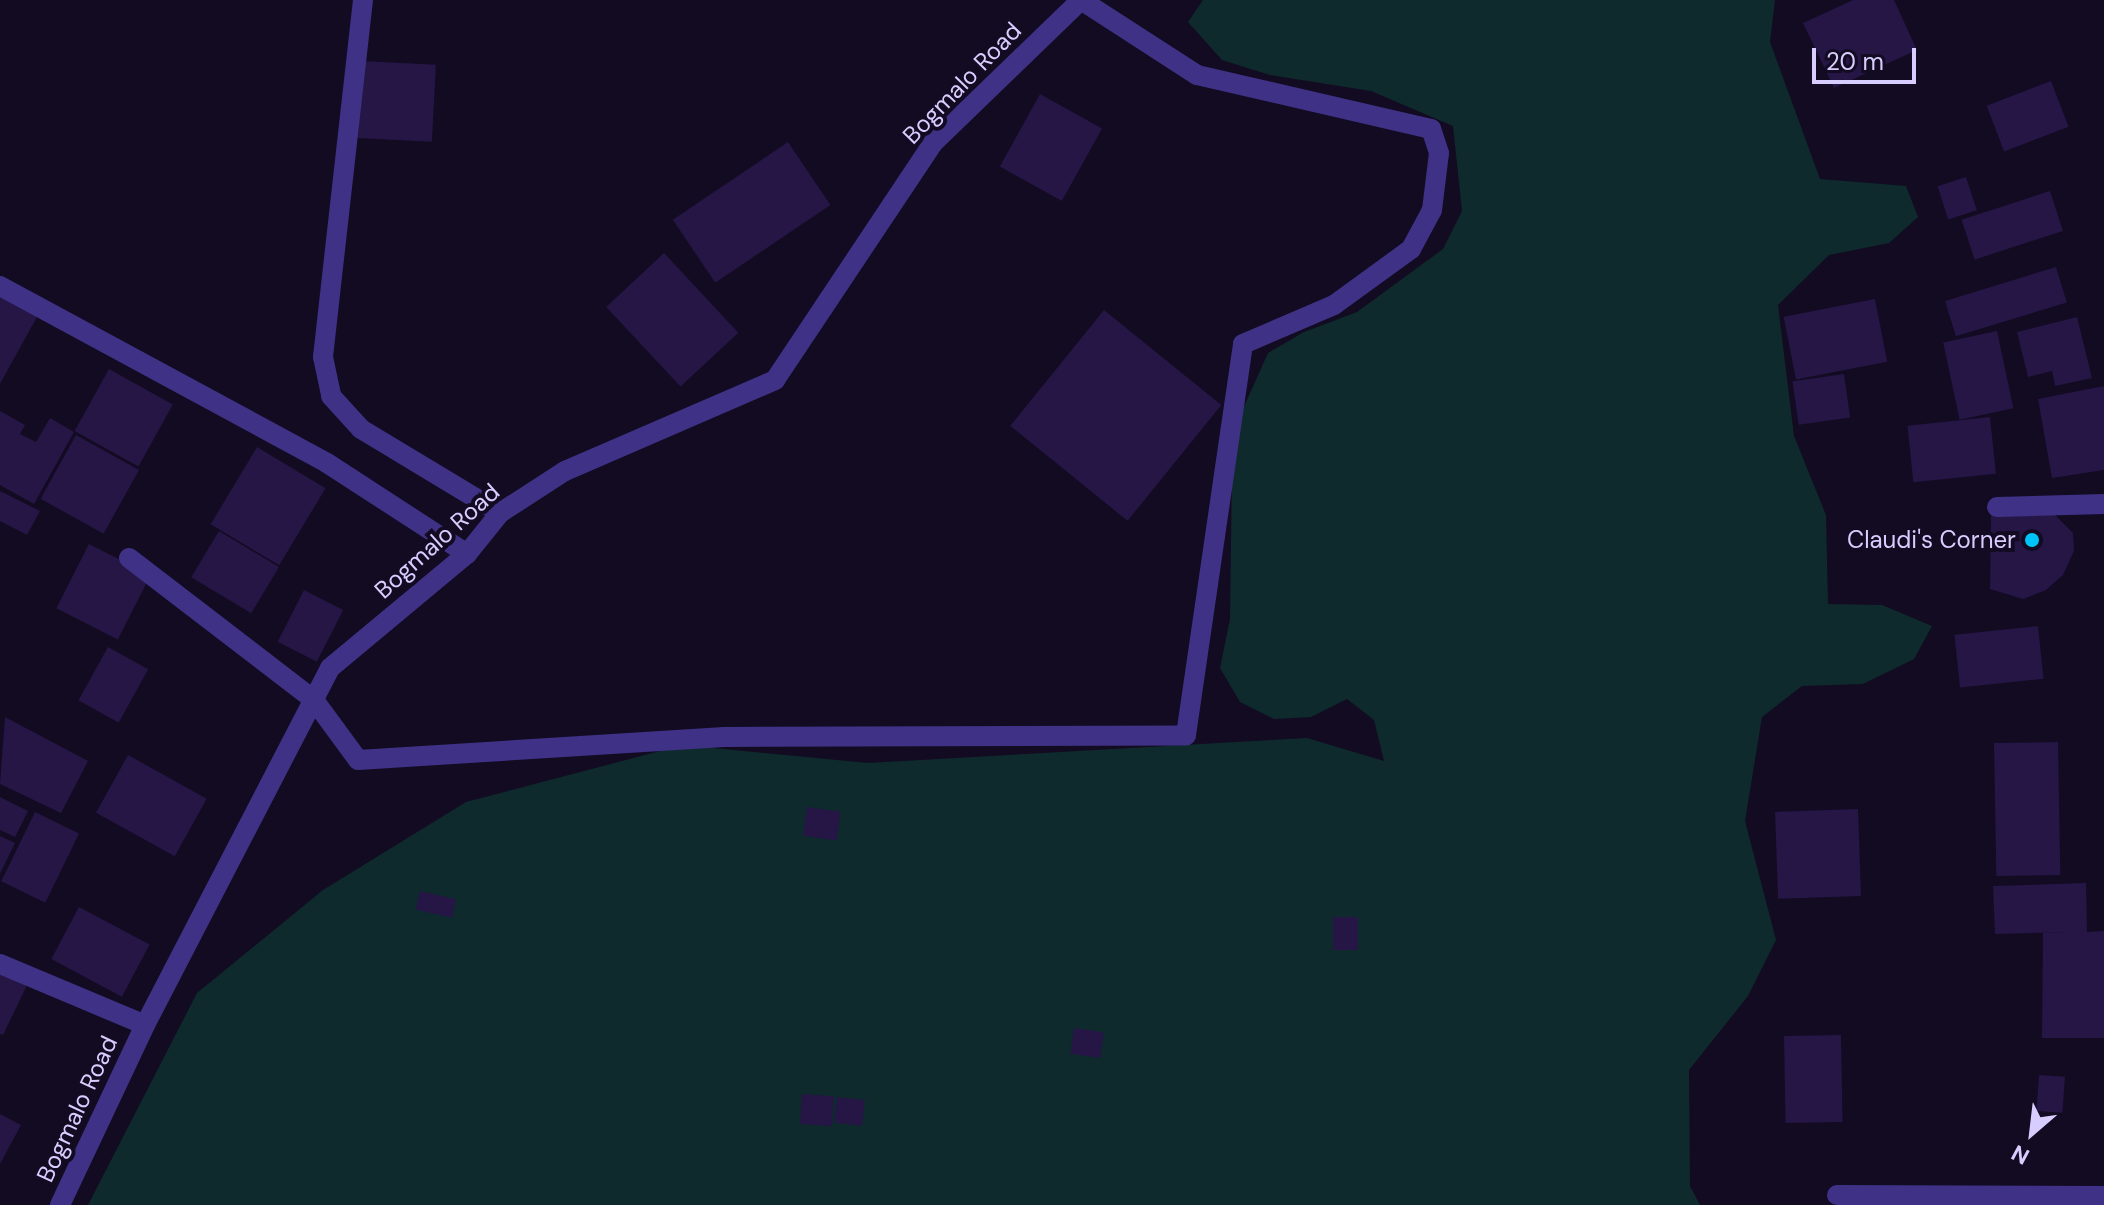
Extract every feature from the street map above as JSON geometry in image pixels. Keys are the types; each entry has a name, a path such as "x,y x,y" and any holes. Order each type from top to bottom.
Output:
{"street":[{"path":"363,0 323,357 331,396 361,429 500,513"},
{"path":"129,558 314,700 358,760 724,737 1186,735 1243,344 1334,305 1411,249 1432,210 1439,153 1431,129 1197,75 1081,0"},
{"name":"Bogmalo Road","path":"60,1205 145,1025 330,668 467,554 500,513 565,471 775,380 933,143 1081,0"},
{"path":"0,286 327,463 467,554"},
{"path":"1997,507 2104,504"},
{"path":"0,964 145,1025"},
{"path":"1837,1195 2104,1196"}],"green space":[{"path":"1203,0 1775,0 1770,42 1820,179 1906,186 1918,217 1889,243 1829,255 1778,305 1794,436 1826,515 1828,604 1882,605 1932,626 1914,659 1863,684 1802,686 1762,717 1745,821 1776,940 1748,996 1689,1070 1690,1186 1700,1205 88,1205 197,993 323,890 466,802 683,745 868,763 1307,738 1384,761 1374,720 1347,699 1311,717 1274,719 1240,702 1220,668 1230,619 1232,468 1242,411 1268,353 1304,332 1357,312 1443,249 1462,211 1453,126 1371,91 1270,75 1222,60 1188,22"}],"building":[{"path":"1853,0 1894,0 1917,50 1834,88 1803,23"},
{"path":"362,61 436,65 432,142 358,138"},
{"path":"2051,81 2069,127 2004,151 1987,106"},
{"path":"1040,94 1102,128 1062,201 1000,167"},
{"path":"788,142 830,205 715,283 673,220"},
{"path":"1966,177 1977,210 1948,220 1937,186"},
{"path":"2050,191 2063,231 1975,260 1962,220"},
{"path":"664,253 738,333 681,387 606,307"},
{"path":"2056,267 2067,302 1956,336 1945,301"},
{"path":"0,294 38,315 0,384"},
{"path":"1875,299 1887,362 1796,380 1784,317"},
{"path":"1104,310 1221,405 1128,521 1010,426"},
{"path":"2077,317 2092,378 2055,386 2052,371 2028,377 2017,332"},
{"path":"1997,331 2013,408 1960,420 1943,342"},
{"path":"109,369 173,404 138,466 75,431"},
{"path":"1844,374 1850,418 1799,425 1793,381"},
{"path":"2104,386 2104,470 2052,478 2038,399"},
{"path":"0,411 25,425 20,434 36,442 50,418 74,432 34,504 0,485"},
{"path":"1990,417 1996,474 1913,482 1907,426"},
{"path":"76,435 139,470 104,534 41,499"},
{"path":"257,447 326,488 279,565 211,524"},
{"path":"0,491 40,511 27,535 0,521"},
{"path":"1991,514 2055,515 2073,533 2074,551 2063,575 2046,590 2023,599 1990,589"},
{"path":"219,531 279,567 251,613 191,577"},
{"path":"89,544 150,575 118,639 56,608"},
{"path":"304,590 343,610 317,662 278,642"},
{"path":"2038,626 2044,679 1960,687 1954,635"},
{"path":"108,647 148,669 119,723 78,700"},
{"path":"5,717 88,761 61,813 0,784"},
{"path":"2058,742 2060,875 1996,876 1994,743"},
{"path":"128,755 207,799 175,856 96,813"},
{"path":"0,797 28,811 15,837 0,830"},
{"path":"807,807 841,812 837,840 803,836"},
{"path":"1858,809 1861,896 1778,899 1775,812"},
{"path":"35,812 79,833 45,903 1,881"},
{"path":"0,836 15,843 0,874"},
{"path":"2086,883 2087,932 2104,931 2104,1038 2042,1038 2043,933 2072,932 1995,934 1993,886"},
{"path":"420,891 456,899 452,918 416,910"},
{"path":"79,907 150,945 122,997 51,959"},
{"path":"1333,917 1358,917 1358,950 1333,950"},
{"path":"0,966 30,979 3,1035 0,1034"},
{"path":"1074,1028 1104,1032 1100,1058 1070,1054"},
{"path":"1841,1035 1843,1122 1786,1123 1784,1036"},
{"path":"2039,1075 2065,1077 2062,1113 2036,1111"},
{"path":"802,1094 834,1096 832,1126 800,1124"},
{"path":"837,1097 865,1100 862,1126 834,1123"},
{"path":"0,1114 21,1125 0,1164"}],"place":[{"name":"Claudi's Corner","path":"2032,540"}]}
